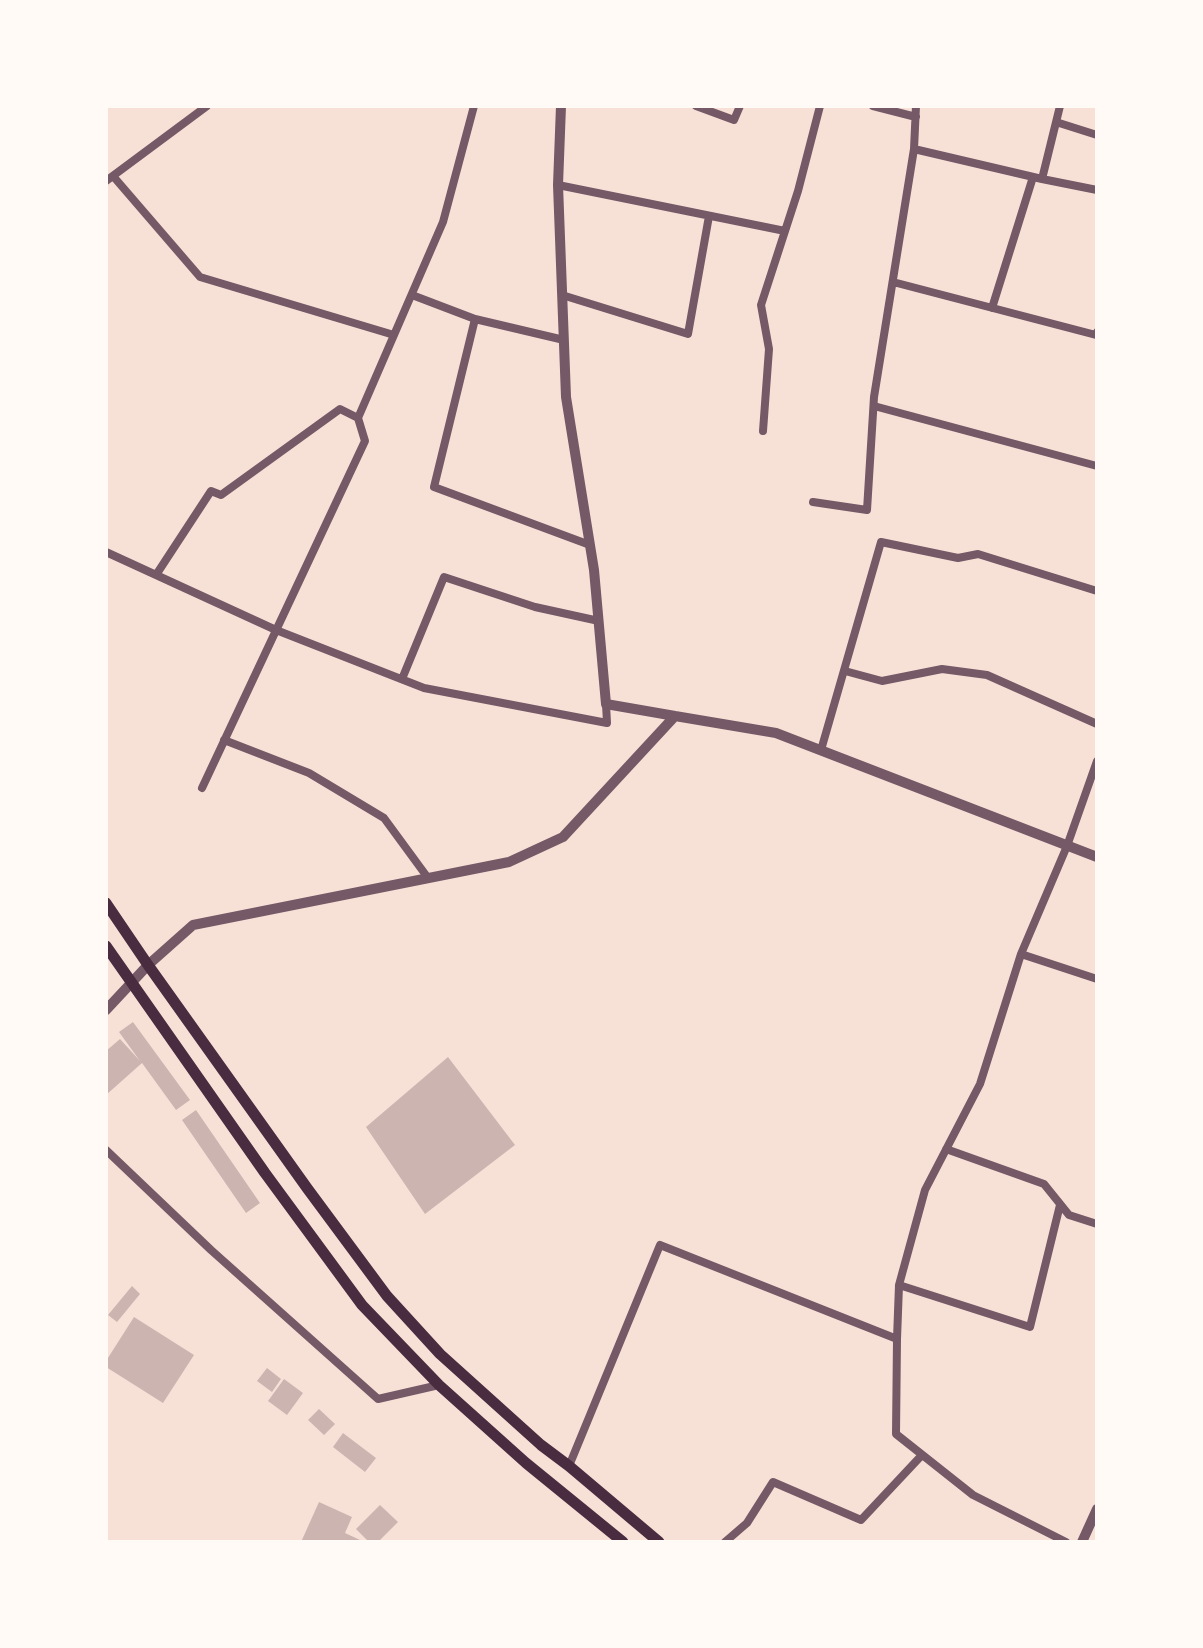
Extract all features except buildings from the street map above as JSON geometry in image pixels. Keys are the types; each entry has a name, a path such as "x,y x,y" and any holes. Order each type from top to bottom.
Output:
{"main road":[{"path":"106,903 387,1296 440,1354 541,1445 659,1542"},
{"path":"106,946 362,1305 439,1385 526,1463 623,1542"}],"street":[{"path":"207,106 109,178 200,277 394,335"},
{"path":"202,788 365,441 358,418 443,222 474,106"},
{"path":"106,552 276,630 424,688 607,723 594,570 566,397 558,185 561,106"},
{"path":"696,106 734,120 740,106"},
{"path":"763,431 769,349 761,305 798,191 820,106"},
{"path":"873,106 916,117"},
{"path":"813,502 867,510 874,406 914,149 916,106"},
{"path":"992,308 1060,106"},
{"path":"1056,122 1097,135"},
{"path":"914,149 1097,190"},
{"path":"558,185 785,231"},
{"path":"562,295 688,334 709,216"},
{"path":"893,282 1096,335 1097,332"},
{"path":"412,295 475,319 564,340"},
{"path":"475,319 434,487 590,545"},
{"path":"874,406 1097,466"},
{"path":"156,575 211,491 221,495 340,409 358,418"},
{"path":"821,750 881,542 958,558 978,554 1097,591"},
{"path":"402,679 444,577 535,607 599,621"},
{"path":"845,671 882,681 942,669 987,675 1097,724"},
{"path":"606,704 776,733 1097,857"},
{"path":"106,1010 148,965 193,925 509,862 563,837 675,716"},
{"path":"224,740 309,773 384,818 428,878"},
{"path":"1066,1542 973,1495 896,1434 899,1285 925,1190 980,1084 1021,954 1067,846 1097,761"},
{"path":"1021,954 1097,979"},
{"path":"946,1149 1044,1184 1069,1215 1097,1224"},
{"path":"106,1150 211,1250 378,1399 439,1385"},
{"path":"899,1285 1030,1327 1060,1205"},
{"path":"569,1466 660,1245 897,1339"},
{"path":"725,1542 747,1523 773,1482 861,1520 922,1455"},
{"path":"1082,1542 1096,1514"}]}
